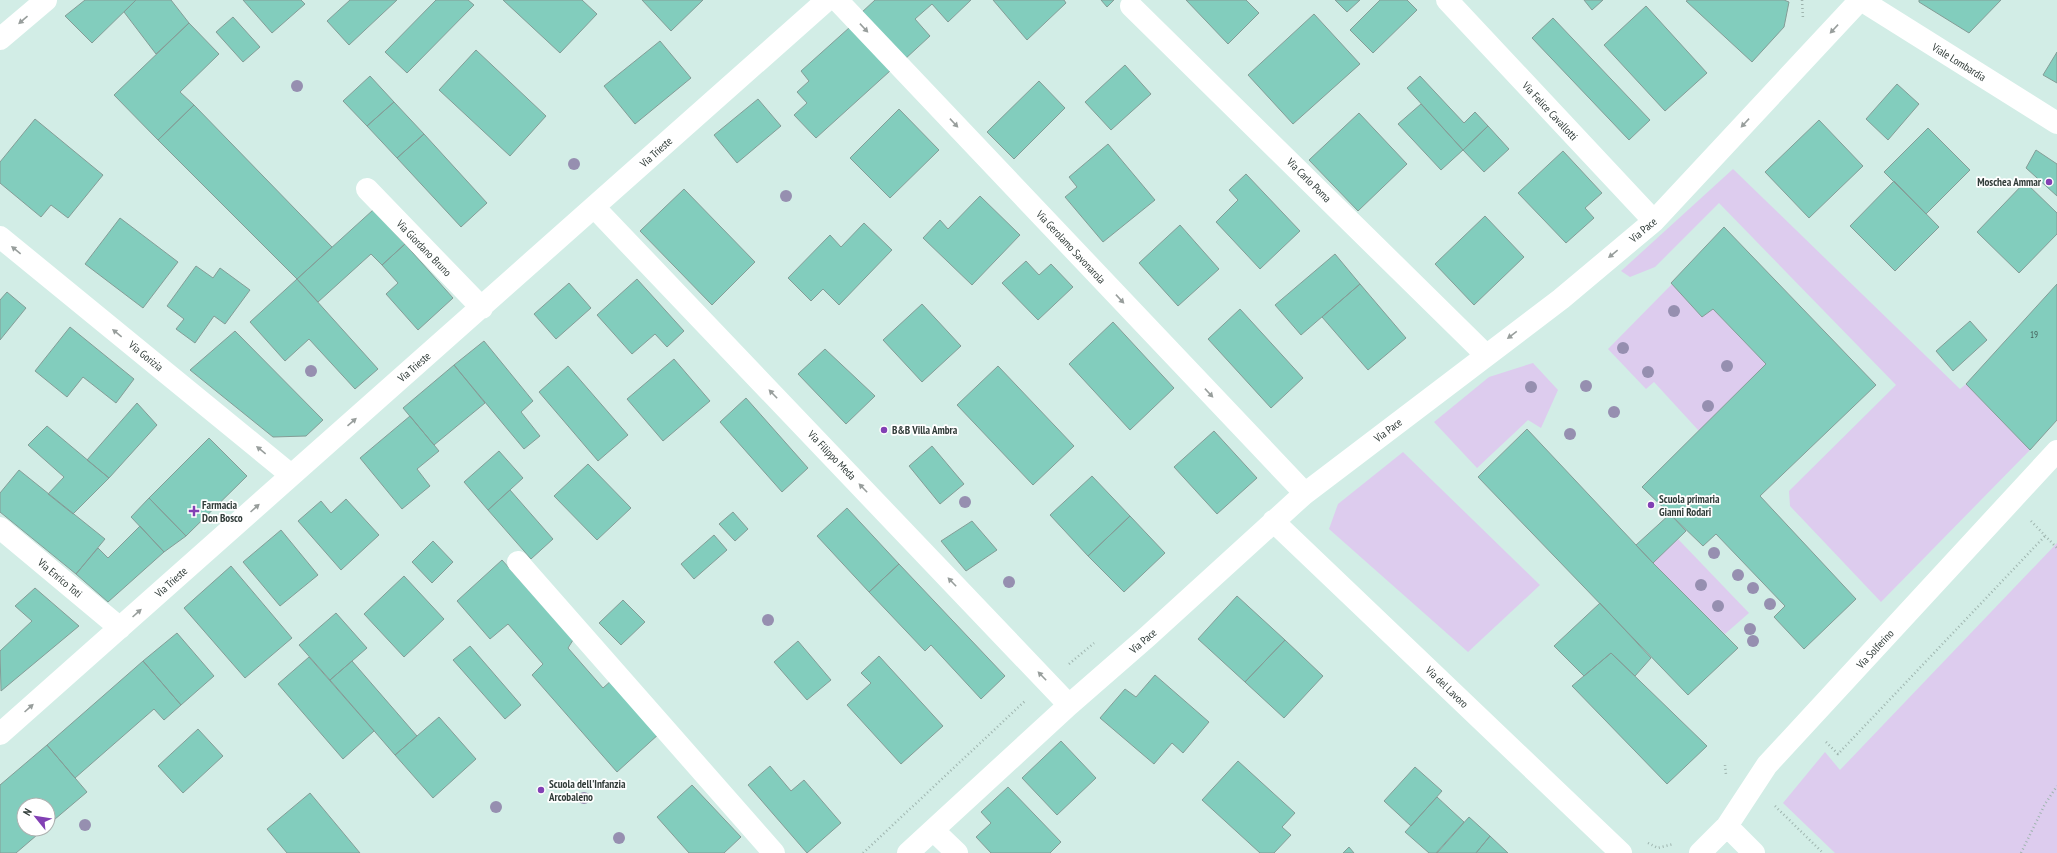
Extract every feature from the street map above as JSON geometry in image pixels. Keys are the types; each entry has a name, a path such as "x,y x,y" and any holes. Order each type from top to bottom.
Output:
{"street":[{"path":"0,39 46,0"},
{"name":"Via Trieste","path":"0,734 291,475 482,308 827,0"},
{"name":"Via Gerolamo Savonarola","path":"837,0 1298,486 1303,495"},
{"name":"Via Felice Cavallotti","path":"1447,0 1654,221"},
{"name":"Via Pace","path":"908,853 1069,705 1147,637 1303,495 1561,299 1654,221 1861,0"},
{"name":"Viale Lombardia","path":"1861,0 2057,123"},
{"name":"Via Carlo Poma","path":"1131,6 1486,355"},
{"name":"Via Giordano Bruno","path":"367,189 482,308"},
{"name":"Via Filippo Meda","path":"594,207 1069,705"},
{"name":"Via Gorizia","path":"0,237 291,475"},
{"name":"Via Solferino","path":"1700,853 1727,826 1767,765 2057,451"},
{"name":"Via del Lavoro","path":"1273,522 1621,853"},
{"name":"Via Enrico Toti","path":"0,528 120,628"},
{"path":"518,562 774,853"},
{"path":"1727,826 1754,853"},
{"path":"933,830 958,853"}],"path":[{"path":"2026,516 2057,548"},
{"path":"1819,746 1825,741 1838,754 2045,536"},
{"path":"1725,765 1726,778"},
{"path":"2021,853 2045,804 2057,786"},
{"path":"1773,805 1823,853"},
{"path":"1642,837 1658,848 1674,844"}],"shaded area":[{"path":"1733,169 1960,389 1966,384 2030,450 1881,602 1790,506 1789,491 1896,385 1719,203 1655,267 1630,277 1621,271"},
{"path":"1672,284 1713,309 1766,364 1699,431 1654,382 1646,389 1608,349"},
{"path":"1533,363 1558,390 1541,428 1528,420 1477,468 1434,422 1489,377"},
{"path":"1403,452 1540,585 1468,652 1329,529 1338,504"},
{"path":"1678,539 1749,613 1725,634 1652,562"},
{"path":"2057,543 2057,853 1835,853 1783,803 1825,752 1840,770"}],"building":[{"path":"85,0 136,0 92,43 65,16"},
{"path":"136,0 171,0 189,23 156,54 124,12"},
{"path":"243,0 301,0 305,4 272,33"},
{"path":"350,0 397,0 349,45 327,21"},
{"path":"436,0 468,0 474,5 407,73 385,52"},
{"path":"503,0 582,0 597,14 560,53"},
{"path":"642,0 703,0 671,31"},
{"path":"875,0 971,0 948,22 932,4 915,19 930,36 904,60 861,13"},
{"path":"993,0 1064,0 1066,3 1027,40"},
{"path":"1101,0 1114,0 1107,7"},
{"path":"1186,0 1246,0 1259,13 1228,44"},
{"path":"1335,0 1360,0 1347,12"},
{"path":"1380,0 1407,0 1417,10 1373,53 1350,30"},
{"path":"1584,0 1603,0 1592,10"},
{"path":"1784,0 1789,2 1784,27 1752,62 1686,1"},
{"path":"1919,0 2001,0 1969,33 1919,2"},
{"path":"1646,6 1707,73 1665,111 1604,45"},
{"path":"1314,14 1360,64 1293,124 1248,75"},
{"path":"233,17 260,47 243,62 216,32"},
{"path":"1553,18 1650,120 1629,140 1532,38"},
{"path":"189,23 219,54 180,92 194,105 158,140 114,95"},
{"path":"850,27 890,71 816,138 794,115 807,103 797,92 809,81 801,71"},
{"path":"660,41 691,78 635,124 604,86"},
{"path":"476,50 546,116 510,156 439,90"},
{"path":"2057,52 2057,83 2043,75"},
{"path":"1125,65 1151,94 1111,130 1085,102"},
{"path":"370,76 394,102 367,126 343,101"},
{"path":"1420,76 1464,123 1475,112 1488,126 1463,150 1407,88"},
{"path":"1039,81 1065,108 1014,159 987,132"},
{"path":"1897,84 1919,104 1888,140 1866,119"},
{"path":"758,99 781,126 737,163 714,135"},
{"path":"394,102 424,134 397,158 367,126"},
{"path":"1421,104 1463,150 1441,170 1398,124"},
{"path":"194,105 332,247 297,279 158,140"},
{"path":"899,109 939,150 890,198 850,158"},
{"path":"1359,113 1407,164 1358,211 1309,160"},
{"path":"35,119 103,175 68,218 51,205 41,217 0,183 0,162"},
{"path":"1819,120 1863,166 1809,218 1765,172"},
{"path":"1488,126 1509,149 1484,172 1463,150"},
{"path":"1928,128 1970,170 1926,214 1884,172"},
{"path":"424,134 487,203 461,227 397,158"},
{"path":"1108,144 1155,200 1103,242 1065,197 1077,187 1069,177"},
{"name":"Moschea Ammar","path":"2036,150 2057,164 2057,196 2026,168"},
{"path":"1563,151 1602,193 1585,208 1594,218 1566,243 1518,193"},
{"path":"1246,174 1300,231 1260,269 1216,222 1238,200 1229,190"},
{"path":"1894,181 1939,227 1895,271 1850,226"},
{"path":"2025,182 2057,213 2057,234 2019,273 1977,232"},
{"path":"684,189 755,262 712,305 640,231"},
{"path":"980,196 1020,235 972,285 923,238 940,220 948,229"},
{"path":"373,210 405,244 382,265 371,254 318,302 297,279"},
{"path":"1485,216 1524,257 1474,305 1435,264"},
{"path":"120,218 178,262 143,308 85,264"},
{"path":"864,223 892,250 839,305 823,289 811,301 788,278 830,235 841,247"},
{"path":"1180,225 1219,269 1178,306 1139,263"},
{"path":"1724,227 1876,385 1760,496 1856,599 1804,649 1774,617 1785,606 1716,534 1703,546 1642,487 1766,364 1713,309 1702,317 1671,283"},
{"path":"405,244 453,298 418,330 386,294 398,283 382,265"},
{"path":"1335,254 1360,284 1301,335 1275,305"},
{"path":"1026,261 1039,275 1051,264 1073,287 1038,320 1002,283"},
{"path":"196,266 213,278 220,268 250,290 225,324 214,316 195,343 176,329 184,319 167,306"},
{"path":"297,279 378,369 355,389 309,339 285,361 250,322"},
{"path":"637,279 684,331 667,347 655,334 632,354 597,315"},
{"path":"569,283 591,308 556,339 534,314"},
{"path":"1360,284 1406,338 1368,370 1322,317"},
{"path":"2057,284 2057,420 2030,450 1966,384"},
{"path":"7,292 26,308 0,340 0,300"},
{"path":"922,304 961,346 922,382 883,340"},
{"path":"1240,309 1303,378 1271,408 1208,339"},
{"path":"1970,321 1987,340 1953,371 1936,351"},
{"path":"1113,322 1174,388 1130,430 1069,364"},
{"path":"70,327 134,379 116,403 83,377 67,397 35,371"},
{"path":"235,331 323,420 306,436 273,437 190,370"},
{"path":"484,341 533,401 521,412 540,436 524,449 454,365"},
{"path":"825,349 875,396 846,424 798,374"},
{"path":"674,359 710,401 663,441 627,399"},
{"path":"454,365 485,403 434,445 403,408"},
{"path":"568,366 628,435 598,461 539,392"},
{"path":"998,366 1074,446 1033,485 957,405"},
{"path":"746,398 808,468 782,492 720,422"},
{"path":"137,403 157,425 109,478 87,460"},
{"path":"410,416 439,451 417,469 430,486 402,509 360,458"},
{"path":"47,426 109,478 73,514 48,494 64,477 28,445"},
{"path":"1527,429 1652,562 1738,648 1688,695 1478,477"},
{"path":"1214,431 1257,478 1217,514 1174,467"},
{"path":"209,438 247,476 186,536 149,498"},
{"path":"932,446 964,484 940,504 909,466"},
{"path":"499,451 523,478 488,510 464,482"},
{"path":"588,464 631,508 597,540 554,496"},
{"path":"19,470 105,539 76,574 0,512 0,493"},
{"path":"1092,476 1130,516 1088,556 1050,515"},
{"path":"510,490 553,539 531,559 488,510"},
{"path":"149,498 186,536 164,552 131,517"},
{"path":"346,499 379,535 341,570 298,521 321,501 331,513"},
{"path":"847,508 899,564 869,592 817,536"},
{"path":"733,512 748,529 735,541 719,524"},
{"path":"1670,514 1686,531 1653,563 1636,545"},
{"path":"1130,516 1165,553 1124,592 1088,556"},
{"path":"972,521 997,550 966,571 941,541"},
{"path":"140,526 164,552 108,602 76,574 98,548 108,558"},
{"path":"281,530 318,575 280,606 243,562"},
{"path":"714,535 727,550 694,579 681,564"},
{"path":"433,541 453,562 432,583 412,562"},
{"path":"502,560 573,640 568,648 603,688 613,679 660,733 617,772 532,675 543,664 508,624 490,639 457,601"},
{"path":"899,564 1005,676 981,699 931,645 925,651 869,592"},
{"path":"231,566 292,638 245,678 184,608"},
{"path":"404,576 444,619 404,657 364,614"},
{"path":"35,588 79,626 1,691 0,651 32,621 15,606"},
{"path":"1237,596 1285,640 1245,682 1198,639"},
{"path":"623,600 645,622 621,645 599,623"},
{"path":"1600,603 1651,658 1635,676 1611,653 1584,676 1554,646"},
{"path":"336,613 367,648 330,680 299,645"},
{"path":"177,633 214,676 181,705 143,661"},
{"path":"1285,640 1323,676 1284,718 1245,682"},
{"path":"798,641 831,680 807,700 774,662"},
{"path":"470,646 521,705 505,719 453,660"},
{"path":"1611,653 1707,746 1667,784 1572,686"},
{"path":"879,656 943,726 901,764 847,705 871,683 861,673"},
{"path":"309,657 374,731 343,759 278,684"},
{"path":"143,661 181,705 164,720 154,709 75,778 47,745"},
{"path":"352,661 417,736 395,755 330,680"},
{"path":"1155,675 1209,722 1183,753 1172,743 1154,764 1100,718 1125,689 1136,697"},
{"path":"439,717 476,759 433,798 395,755"},
{"path":"198,729 223,756 183,793 158,766"},
{"path":"1061,741 1096,778 1057,815 1022,778"},
{"path":"47,745 87,792 56,818 56,797 16,797 16,837 35,837 16,853 0,853 0,785"},
{"path":"1238,761 1295,813 1282,827 1291,835 1274,853 1260,853 1202,800"},
{"path":"770,766 791,791 804,780 841,823 807,853 748,785"},
{"path":"1415,767 1442,791 1411,826 1384,801"},
{"path":"692,785 741,837 724,853 689,853 657,817"},
{"path":"1008,787 1061,842 1050,853 991,853 976,837 991,823 981,812"},
{"path":"310,793 360,853 287,853 267,829"},
{"path":"1437,797 1464,822 1436,853 1429,853 1405,832"},
{"path":"1469,817 1490,836 1476,853 1437,853"},
{"path":"1490,836 1508,853 1476,853"},
{"path":"1349,847 1354,853 1343,853"}],"place":[{"name":"Moschea Ammar","path":"2049,182"},
{"name":"B&B Villa Ambra","path":"884,430"},
{"name":"Scuola primaria Gianni Rodari","path":"1651,505"},
{"name":"Farmacia Don Bosco","path":"194,511"},
{"name":"Scuola dell'Infanzia Arcobaleno","path":"541,790"}]}
